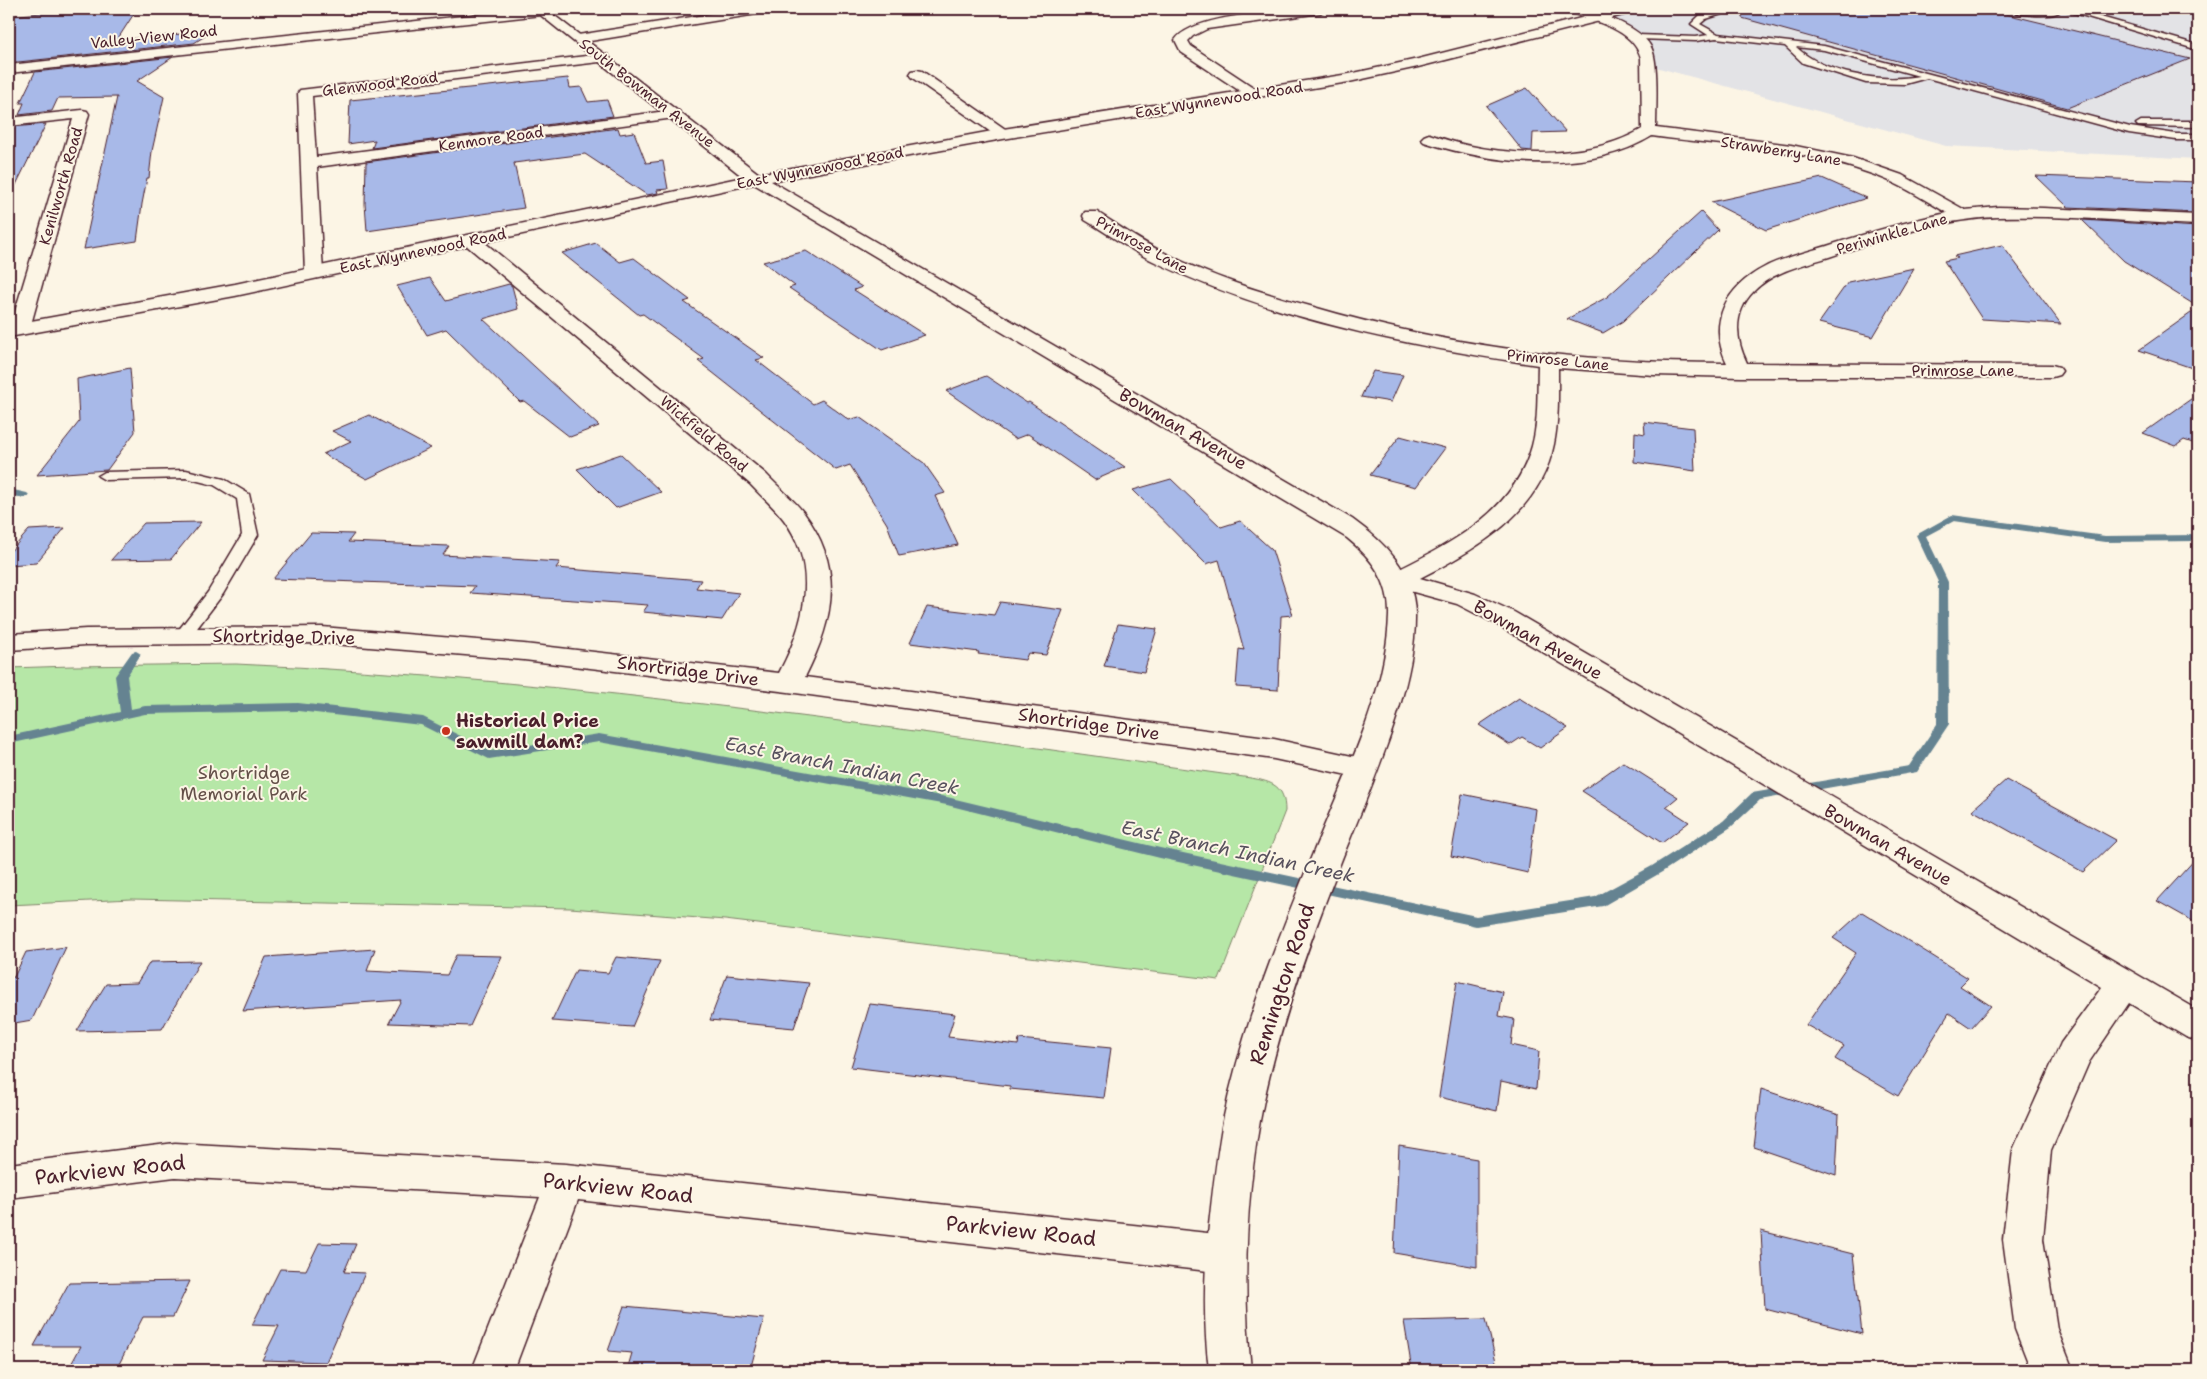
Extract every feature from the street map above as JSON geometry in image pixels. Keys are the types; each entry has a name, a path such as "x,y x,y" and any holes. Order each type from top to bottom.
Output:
{"street":[{"path":"578,39 764,9"},
{"path":"1254,94 1186,49 1182,43 1184,37 1194,29 1212,24 1320,9"},
{"path":"1429,139 1477,152 1521,156 1555,156 1614,149 1641,138 1649,132 1647,50 1638,38 1626,30 1573,9"},
{"name":"East Wynnewood Road","path":"14,330 235,290 756,179 1003,134 1349,78 1418,63 1631,9"},
{"name":"South Bowman Avenue","path":"540,10 756,179"},
{"name":"Valley-View Road","path":"9,69 540,10"},
{"name":"Glenwood Road","path":"314,273 305,93 603,58"},
{"path":"917,74 1003,134"},
{"name":"Kenilworth Road","path":"9,122 82,114 14,330"},
{"name":"Kenmore Road","path":"308,164 674,114"},
{"name":"Strawberry Lane","path":"1649,132 1804,152 1853,163 1899,178 1962,215"},
{"name":"Bowman Avenue","path":"756,179 1344,524 1365,539 1384,557 1397,580 1466,599 1505,618 2198,1027"},
{"name":"Periwinkle Lane","path":"1741,371 1730,349 1727,328 1732,306 1748,286 1772,270 1911,225 1962,215 1998,212 2198,220"},
{"name":"Primrose Lane","path":"1091,216 1183,269 1262,299 1365,328 1454,347 1548,361 1654,369 1741,371 2052,371"},
{"name":"Wickfield Road","path":"472,241 758,479 795,518 809,541 818,567 819,594 812,631 788,683"},
{"path":"1397,580 1458,550 1492,526 1511,507 1525,489 1543,444 1548,361"},
{"name":"Remington Road","path":"1230,1370 1226,1339 1226,1254 1233,1169 1250,1081 1275,997 1299,928 1362,768 1388,693 1400,644 1402,612 1397,580"},
{"name":"Shortridge Drive","path":"9,642 86,637 322,635 524,652 788,683 1274,749 1362,768"},
{"path":"2052,1370 2036,1329 2023,1239 2032,1150 2074,1054 2124,984"},
{"name":"Parkview Road","path":"9,1181 175,1160 566,1181 1226,1254"},
{"path":"494,1370 566,1181"}],"lane":[{"path":"1716,36 1695,24 1703,17 1734,9"},
{"path":"2011,9 2037,13 2055,12 2055,9"},
{"path":"2065,9 2198,48"},
{"path":"1763,42 1773,33 2104,124 2152,134 2198,137"},
{"path":"1638,38 1696,39 1716,36 1824,48"},
{"path":"1788,45 1806,61 1866,80 1905,81 1931,77"},
{"path":"2104,124 2198,124"},
{"path":"105,476 186,474 219,482 244,497 250,535 215,594 182,636"}],"shaded area":[{"path":"1631,9 2198,9 2198,159 1946,146 1648,65 1643,42 1595,18"}],"green space":[{"name":"Shortridge Memorial Park","path":"236,664 364,671 618,694 998,742 1266,781 1280,791 1283,796 1285,811 1219,980 725,920 570,908 131,899 9,905 9,668"}],"building":[{"path":"84,9 137,9 117,40 213,31 194,43 9,63 9,16"},
{"path":"1743,9 1985,9 2190,59 2067,108 1742,18"},
{"path":"173,57 137,81 164,97 152,151 149,178 147,178 142,204 137,241 84,249 117,97 58,98 52,111 19,115 24,103 20,103 35,72"},
{"path":"568,78 570,88 581,87 588,102 607,100 613,116 372,148 375,140 348,144 350,100"},
{"path":"1527,88 1566,132 1533,133 1532,151 1522,150 1486,106"},
{"path":"46,124 9,199 9,136 13,127"},
{"path":"618,128 620,134 634,132 646,163 663,161 668,189 657,190 658,193 647,195 585,154 514,163 524,208 367,231 365,204 366,162"},
{"path":"2036,176 2198,182 2198,213 2068,207"},
{"path":"1822,178 1867,198 1766,230 1711,202"},
{"path":"1701,212 1718,230 1623,321 1603,333 1567,319 1607,297"},
{"path":"2082,220 2198,227 2198,307 2124,261"},
{"path":"596,243 620,262 634,258 690,300 684,302 764,358 756,360 813,404 822,400 849,420 859,417 924,463 945,493 935,496 958,545 899,556 887,524 850,465 836,470 698,361 704,359 643,314 639,315 562,253"},
{"path":"2002,245 2061,324 1982,319 1944,261 1958,258 1954,256"},
{"path":"806,251 862,287 854,290 925,335 882,350 789,288 795,286 763,262"},
{"path":"1914,268 1873,337 1819,323 1848,282"},
{"path":"430,278 446,301 509,284 512,286 518,309 483,319 599,426 570,437 524,401 520,402 446,329 427,335 397,286"},
{"path":"2198,308 2198,370 2139,350"},
{"path":"130,368 135,432 107,470 37,475 79,422 77,379"},
{"path":"1373,371 1403,375 1391,402 1361,397"},
{"path":"986,376 1027,403 1029,402 1125,467 1095,480 1028,434 1015,439 946,391"},
{"path":"2198,394 2198,445 2184,440 2176,446 2143,433"},
{"path":"369,415 431,448 367,479 323,454 351,441 332,431"},
{"path":"1644,422 1693,428 1695,471 1634,462 1635,432 1645,434"},
{"path":"1400,436 1445,448 1416,487 1370,475"},
{"path":"621,454 661,492 616,508 577,469"},
{"path":"1171,479 1221,527 1240,521 1272,550 1293,615 1281,616 1278,690 1236,687 1239,649 1244,650 1219,560 1206,564 1133,490"},
{"path":"201,522 171,559 111,560 144,523"},
{"path":"65,528 36,563 9,565 9,553 29,530"},
{"path":"311,533 354,534 348,542 449,546 443,555 560,562 556,568 701,580 696,588 739,593 722,620 643,612 648,605 470,593 475,586 273,579"},
{"path":"1000,602 1063,610 1046,655 1028,653 1025,660 910,643 927,607 994,615"},
{"path":"1118,624 1157,629 1144,672 1104,666"},
{"path":"1519,698 1568,728 1540,748 1522,737 1510,745 1479,725"},
{"path":"1623,762 1678,797 1666,807 1689,822 1662,843 1582,791"},
{"path":"2006,780 2116,840 2083,872 1972,810"},
{"path":"1462,794 1536,809 1528,873 1451,856"},
{"path":"2198,856 2198,924 2157,901"},
{"path":"1862,912 1968,978 1960,986 1991,1006 1971,1028 1949,1013 1898,1096 1835,1059 1844,1046 1806,1025 1856,953 1833,938"},
{"path":"66,947 32,1020 9,1024 9,978 14,977 26,952"},
{"path":"375,949 367,971 447,975 456,955 502,956 470,1026 389,1023 401,1000 243,1011 266,957"},
{"path":"616,957 660,961 632,1027 552,1021 576,970 608,973"},
{"path":"200,961 162,1029 77,1031 106,984 137,983 150,962"},
{"path":"727,975 809,983 794,1028 710,1020"},
{"path":"1457,981 1503,992 1499,1016 1514,1019 1511,1045 1539,1051 1536,1089 1501,1081 1497,1111 1439,1097"},
{"path":"870,1004 955,1014 948,1037 1018,1045 1019,1039 1111,1048 1104,1098 1010,1089 1010,1086 851,1067"},
{"path":"1761,1089 1839,1115 1836,1175 1754,1147"},
{"path":"1399,1146 1477,1159 1477,1267 1394,1253"},
{"path":"1761,1231 1853,1254 1862,1334 1765,1309"},
{"path":"319,1243 356,1244 344,1272 365,1273 326,1362 262,1360 279,1326 252,1325 280,1269 306,1270"},
{"path":"190,1281 173,1317 143,1317 116,1370 68,1370 81,1346 34,1346 69,1283"},
{"path":"624,1306 764,1319 750,1370 627,1370 632,1353 608,1351"},
{"path":"1486,1319 1498,1370 1412,1370 1404,1321"}],"waterway":[{"path":"9,492 24,495"},
{"name":"East Branch Indian Creek","path":"126,714 145,710 298,707 423,721 489,755 599,738 947,801 1160,853 1476,921 1598,902 1657,869 1727,824 1756,796 1913,769 1943,724 1943,582 1921,535 1952,518 2105,539 2198,538"},
{"path":"126,714 121,676 136,654"},
{"name":"East Branch Indian Creek","path":"9,740 126,714"}],"place":[{"name":"Historical Price sawmill dam?","path":"446,731"}]}
